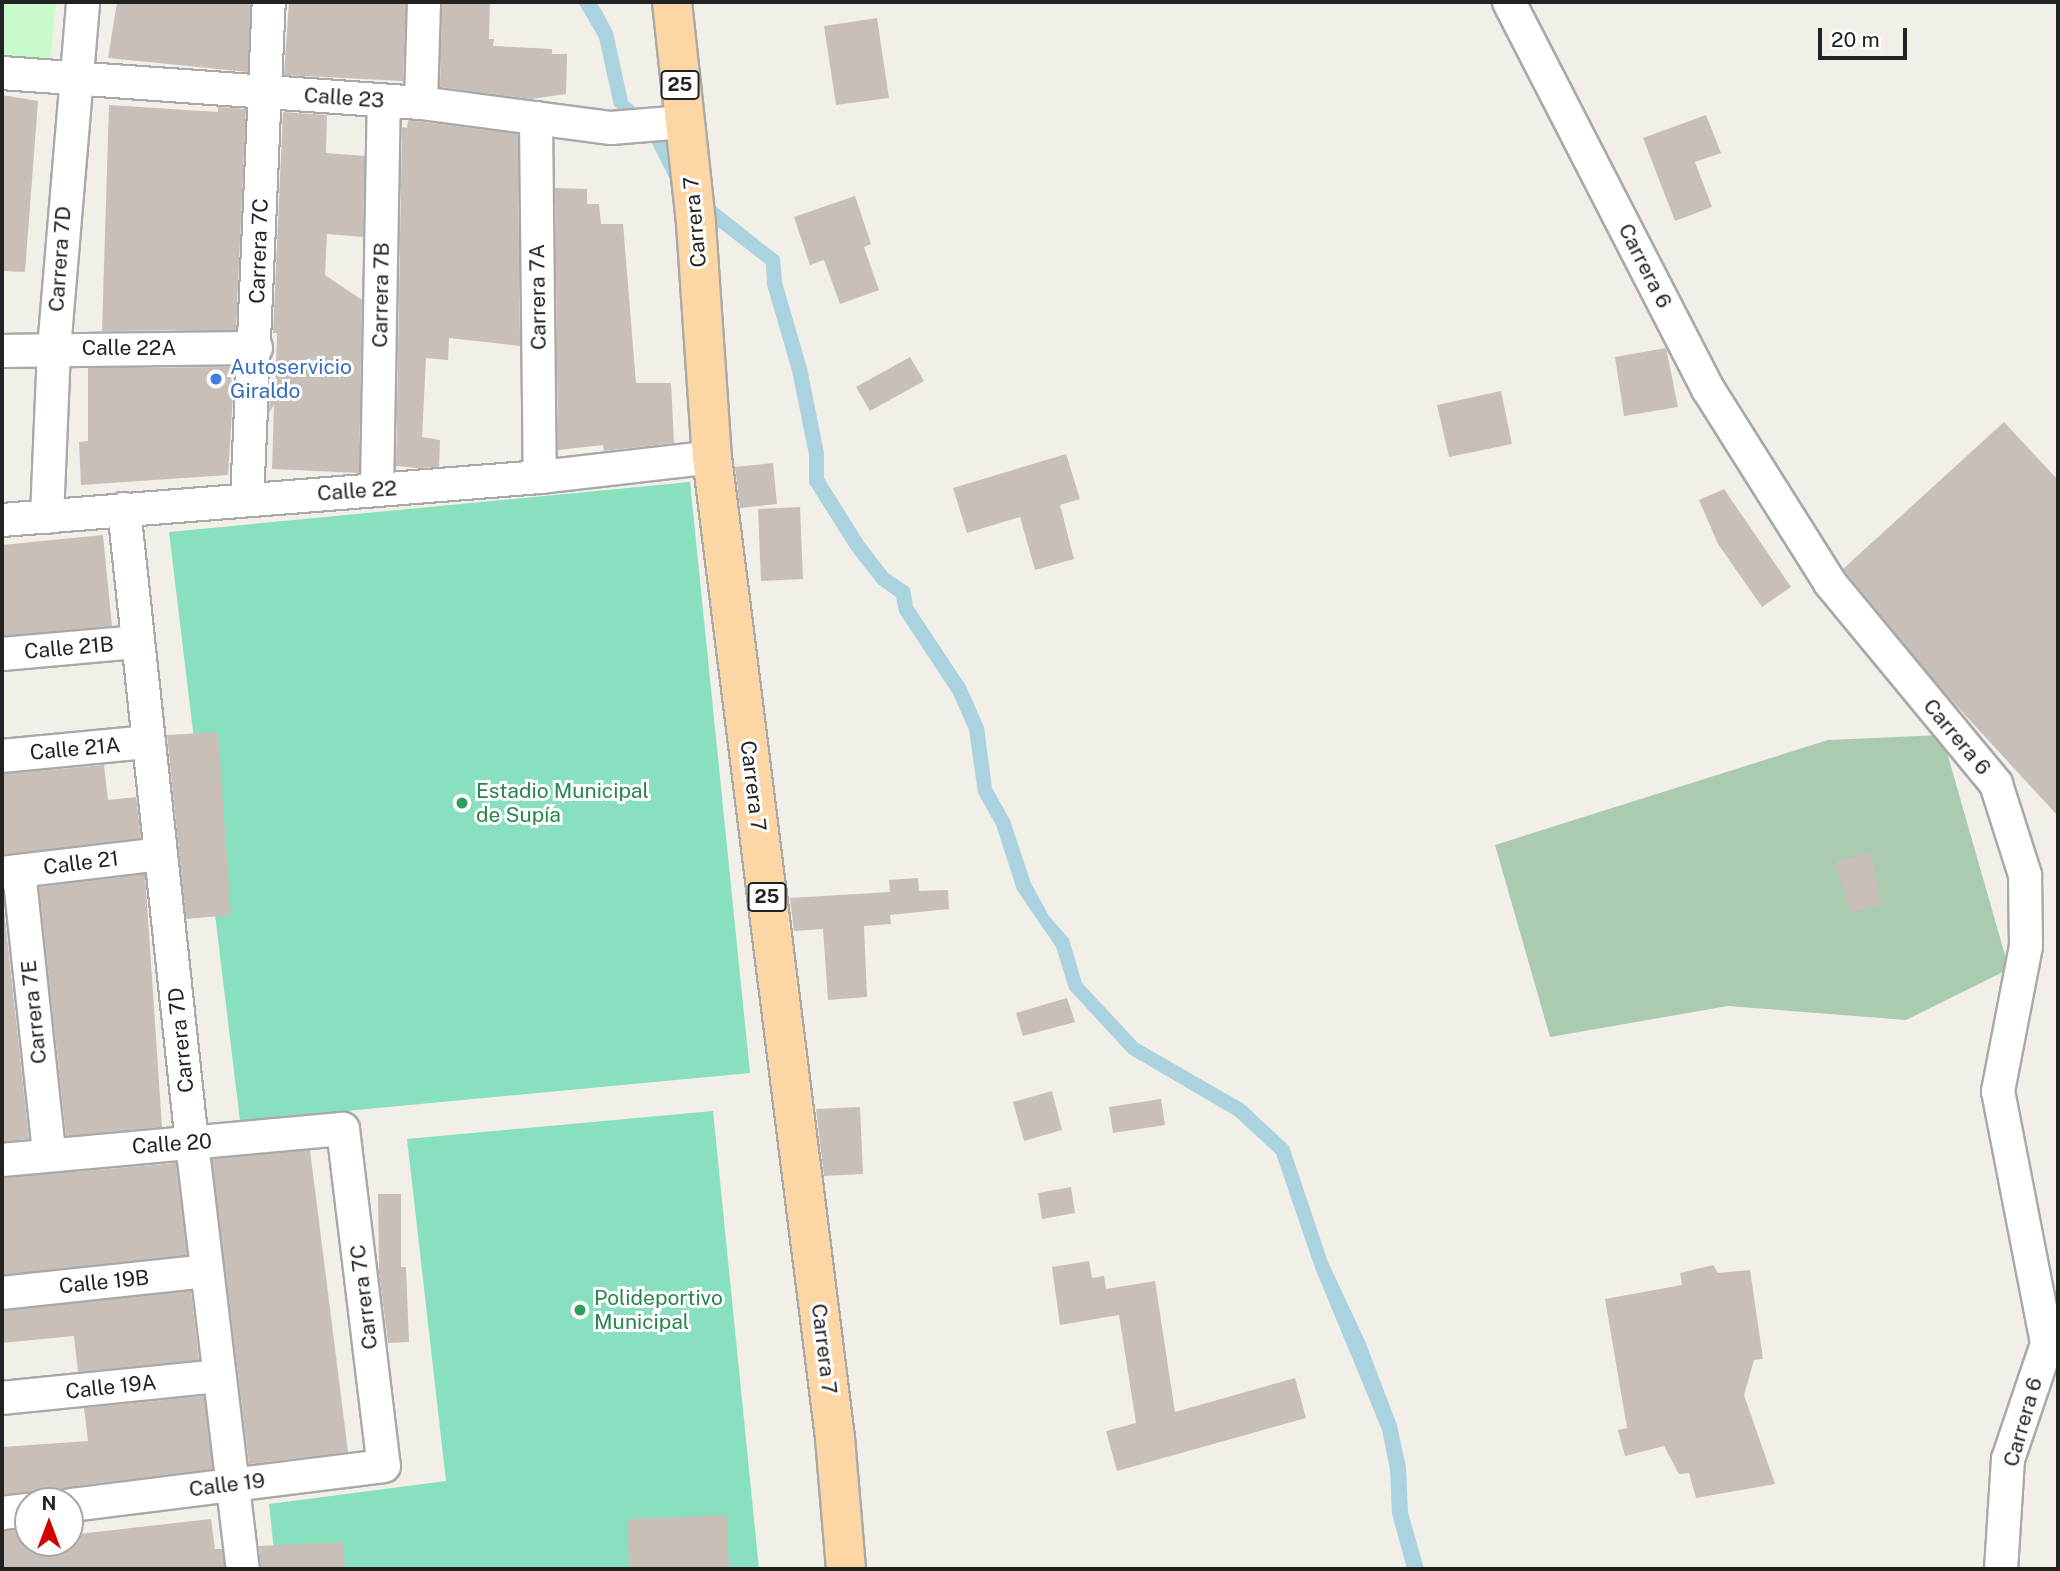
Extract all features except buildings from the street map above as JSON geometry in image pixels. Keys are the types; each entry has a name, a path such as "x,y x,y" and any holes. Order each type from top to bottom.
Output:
{"main road":[{"name":"Carrera 7","path":"672,2 674,124 690,168 712,457 835,1438 846,1569"}],"street":[{"name":"Carrera 7D","path":"47,517 54,349 74,80 83,2"},
{"name":"Carrera 7C","path":"247,500 256,348 269,2"},
{"path":"421,103 424,2"},
{"name":"Carrera 6","path":"1510,2 1708,389 1830,583 1996,784 2025,875 2026,946 1998,1091 2052,1343 2008,1459 2001,1569"},
{"name":"Calle 23","path":"2,73 421,103 611,128 674,124"},
{"name":"Carrera 7B","path":"377,490 384,101"},
{"name":"Carrera 7A","path":"536,118 540,477"},
{"name":"Calle 22A","path":"2,351 256,348"},
{"name":"Calle 22","path":"2,520 540,477 712,457"},
{"name":"Carrera 7D","path":"124,509 136,642 192,1143 243,1569"},
{"name":"Calle 21B","path":"2,654 136,642"},
{"name":"Calle 21A","path":"2,756 148,742"},
{"name":"Calle 21","path":"10,872 161,854"},
{"name":"Carrera 7E","path":"10,872 49,1153"},
{"name":"Carrera 7C","path":"343,1129 384,1466"},
{"name":"Calle 20","path":"2,1160 49,1153 343,1129"},
{"name":"Calle 19B","path":"2,1293 207,1271"},
{"name":"Calle 19A","path":"2,1398 219,1376"},
{"name":"Calle 19","path":"84,1503 384,1466"}],"green space":[{"path":"2,2 56,2 50,62 2,56"},
{"name":"Estadio Municipal de Supía","path":"690,482 750,1073 240,1121 169,532"},
{"path":"1942,735 2009,969 1906,1020 1728,1006 1550,1037 1495,845 1828,740"},
{"name":"Polideportivo Municipal","path":"713,1111 759,1569 276,1569 269,1504 446,1481 407,1139"}],"water":[{"path":"578,2 596,2 613,32 628,101 658,127 709,201 780,257 782,282 807,368 824,453 824,478 864,542 888,573 910,588 913,606 966,686 984,727 992,788 1010,820 1031,883 1049,916 1069,939 1082,983 1138,1043 1244,1104 1289,1146 1328,1262 1365,1341 1397,1425 1406,1467 1408,1512 1424,1569 1407,1569 1392,1514 1390,1469 1382,1430 1315,1268 1276,1154 1235,1116 1129,1054 1069,989 1056,947 1017,890 996,825 978,793 969,730 953,694 899,612 896,597 878,584 852,551 809,483 809,455 792,371 767,285 766,264 679,197 645,130 614,106 599,38"}],"place":[{"name":"Autoservicio Giraldo","path":"216,379"},
{"name":"Estadio Municipal de Supía","path":"462,803"},
{"name":"Polideportivo Municipal","path":"580,1310"}]}
